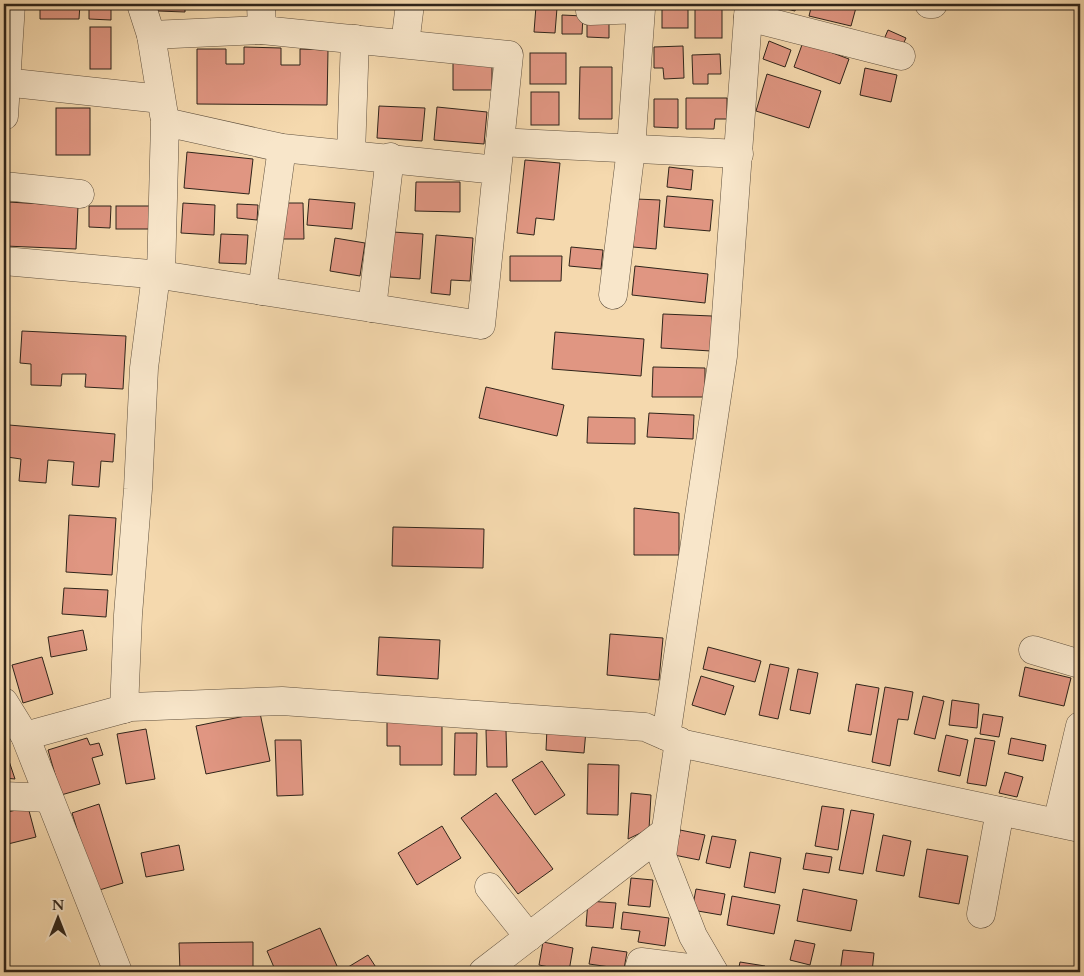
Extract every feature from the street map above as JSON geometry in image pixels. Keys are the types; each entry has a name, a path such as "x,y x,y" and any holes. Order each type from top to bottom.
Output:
{"street":[{"path":"4,116 11,4"},
{"path":"124,709 128,615 138,489 144,368 159,275 163,110 150,35 141,4"},
{"path":"405,44 410,4"},
{"path":"590,11 642,7 632,149 614,295"},
{"path":"714,972 693,936 662,856 666,832 672,738 723,356 740,154 749,10 902,56"},
{"path":"4,261 159,275 481,325 509,56 355,39 261,17 150,35"},
{"path":"351,154 355,39"},
{"path":"5,82 163,110 282,148 390,157 498,170"},
{"path":"500,142 740,154"},
{"path":"262,291 282,148"},
{"path":"372,308 390,157"},
{"path":"4,186 80,194"},
{"path":"1033,650 1080,664"},
{"path":"25,736 131,707 282,701 645,726 672,738 1069,826 1080,726"},
{"path":"4,702 25,736 118,972"},
{"path":"4,796 49,798"},
{"path":"981,914 1000,811"},
{"path":"483,972 666,832"},
{"path":"489,887 529,937"},
{"path":"638,972 641,962 714,972"}],"building":[{"path":"40,4 80,4 79,19 40,19"},
{"path":"158,4 185,4 185,12 158,11"},
{"path":"662,4 688,4 688,28 662,28"},
{"path":"695,4 722,4 722,38 695,38"},
{"path":"766,4 797,4 795,11"},
{"path":"812,4 857,4 851,26 809,16"},
{"path":"536,6 557,8 555,33 534,32"},
{"path":"89,7 111,8 111,20 89,19"},
{"path":"562,15 583,16 582,34 562,34"},
{"path":"587,20 609,21 609,38 587,37"},
{"path":"90,27 111,27 111,69 90,69"},
{"path":"888,30 906,38 900,51 882,44"},
{"path":"769,41 791,50 785,67 763,59"},
{"path":"803,42 849,59 840,84 794,67"},
{"path":"683,46 684,78 664,79 663,68 654,68 654,47"},
{"path":"244,47 281,48 281,65 300,65 300,49 328,50 327,105 197,104 197,49 226,49 226,64 244,64"},
{"path":"530,53 566,53 566,84 530,84"},
{"path":"720,54 721,74 708,74 708,84 693,84 692,55"},
{"path":"453,59 492,60 492,90 453,90"},
{"path":"580,67 612,67 612,119 579,119"},
{"path":"865,68 897,75 891,102 860,95"},
{"path":"767,74 821,91 809,128 756,111"},
{"path":"531,92 559,92 559,125 531,125"},
{"path":"686,98 727,98 727,119 715,119 714,129 686,129"},
{"path":"654,99 678,99 678,128 654,127"},
{"path":"379,106 425,108 422,141 377,138"},
{"path":"437,107 487,112 484,144 434,140"},
{"path":"56,108 90,108 90,155 56,155"},
{"path":"187,152 253,159 249,194 184,188"},
{"path":"525,160 560,163 554,220 536,218 534,235 517,233"},
{"path":"669,167 693,170 691,190 667,187"},
{"path":"416,182 460,182 460,212 415,211"},
{"path":"667,196 713,200 710,231 664,227"},
{"path":"309,199 355,203 352,229 307,225"},
{"path":"636,199 660,200 656,249 633,247"},
{"path":"8,202 78,206 76,249 5,246"},
{"path":"183,203 215,205 214,235 181,233"},
{"path":"282,203 303,203 304,239 282,239"},
{"path":"237,204 258,205 257,220 237,218"},
{"path":"89,206 111,206 110,228 89,227"},
{"path":"116,206 150,206 150,229 116,229"},
{"path":"393,232 423,234 420,279 390,277"},
{"path":"221,234 248,235 246,264 219,263"},
{"path":"436,235 473,238 470,281 451,280 450,295 431,293"},
{"path":"335,238 365,243 360,276 330,271"},
{"path":"571,247 603,250 601,269 569,266"},
{"path":"510,256 562,256 561,281 510,281"},
{"path":"635,266 708,274 705,303 632,295"},
{"path":"663,314 712,316 711,351 661,348"},
{"path":"22,331 126,336 123,389 85,387 86,374 62,374 61,386 31,385 31,364 20,363"},
{"path":"555,332 644,339 641,376 552,369"},
{"path":"653,367 705,368 705,397 652,397"},
{"path":"486,387 564,405 557,436 479,418"},
{"path":"649,413 694,415 693,439 647,437"},
{"path":"588,417 635,418 635,444 587,443"},
{"path":"9,425 115,434 113,462 101,461 99,487 72,485 74,462 48,460 46,483 19,481 21,459 7,457"},
{"path":"634,508 679,513 679,555 634,555"},
{"path":"69,515 116,518 112,575 66,572"},
{"path":"393,527 484,529 483,568 392,566"},
{"path":"64,588 108,590 106,617 62,614"},
{"path":"83,630 87,650 51,657 48,637"},
{"path":"610,634 663,638 659,680 607,675"},
{"path":"379,637 440,640 438,679 377,675"},
{"path":"708,647 761,661 755,682 703,669"},
{"path":"42,657 53,694 23,703 12,665"},
{"path":"770,664 789,668 778,719 759,715"},
{"path":"1025,667 1071,678 1064,706 1019,696"},
{"path":"798,669 818,673 810,714 790,710"},
{"path":"701,676 734,686 725,715 692,705"},
{"path":"856,684 879,688 871,735 848,731"},
{"path":"885,687 913,692 908,720 898,719 890,766 872,762"},
{"path":"923,696 944,701 935,739 914,734"},
{"path":"952,700 979,704 977,728 949,725"},
{"path":"260,713 270,761 206,774 196,726"},
{"path":"983,714 1003,717 999,737 980,734"},
{"path":"387,720 442,720 442,765 400,765 400,746 387,746"},
{"path":"547,728 586,730 584,753 546,750"},
{"path":"146,729 155,779 126,784 117,734"},
{"path":"486,730 506,730 507,767 487,767"},
{"path":"455,733 477,733 476,775 454,775"},
{"path":"946,735 968,740 960,776 938,771"},
{"path":"87,738 90,745 99,743 103,755 92,758 100,784 61,795 48,750"},
{"path":"975,738 995,741 986,786 967,783"},
{"path":"1011,738 1046,745 1043,761 1008,754"},
{"path":"275,740 301,740 303,795 277,796"},
{"path":"4,746 15,779 4,778"},
{"path":"542,761 565,795 535,815 512,780"},
{"path":"588,764 619,765 618,815 587,814"},
{"path":"1005,772 1023,777 1017,797 999,793"},
{"path":"1075,792 1080,793 1080,812 1072,810"},
{"path":"496,793 553,869 518,894 461,818"},
{"path":"631,793 651,795 649,829 628,839"},
{"path":"99,804 123,883 96,891 72,813"},
{"path":"822,806 844,809 838,850 815,846"},
{"path":"28,807 36,837 4,845 4,813"},
{"path":"851,810 874,814 863,874 839,870"},
{"path":"442,826 461,858 417,885 398,853"},
{"path":"680,830 705,835 699,860 674,855"},
{"path":"883,835 911,841 904,876 876,871"},
{"path":"712,836 736,840 730,868 706,863"},
{"path":"179,845 184,870 146,877 141,853"},
{"path":"927,849 968,856 959,904 919,897"},
{"path":"750,852 781,858 775,893 744,887"},
{"path":"806,853 832,857 829,873 803,869"},
{"path":"631,878 653,880 650,907 628,905"},
{"path":"696,889 725,894 721,915 692,910"},
{"path":"803,889 857,900 851,931 797,921"},
{"path":"732,896 780,905 774,934 727,925"},
{"path":"588,901 616,903 613,928 586,926"},
{"path":"623,912 669,918 665,946 638,942 640,931 621,929"},
{"path":"320,928 337,966 324,972 276,972 267,951"},
{"path":"795,940 815,944 810,965 790,960"},
{"path":"253,942 253,972 180,972 179,943"},
{"path":"543,942 573,948 569,971 539,965"},
{"path":"592,947 627,952 624,969 589,964"},
{"path":"843,950 874,953 872,972 840,972"},
{"path":"368,955 379,972 340,972"},
{"path":"740,962 765,966 764,972 738,972"},
{"path":"45,969 46,972 32,972"}]}
